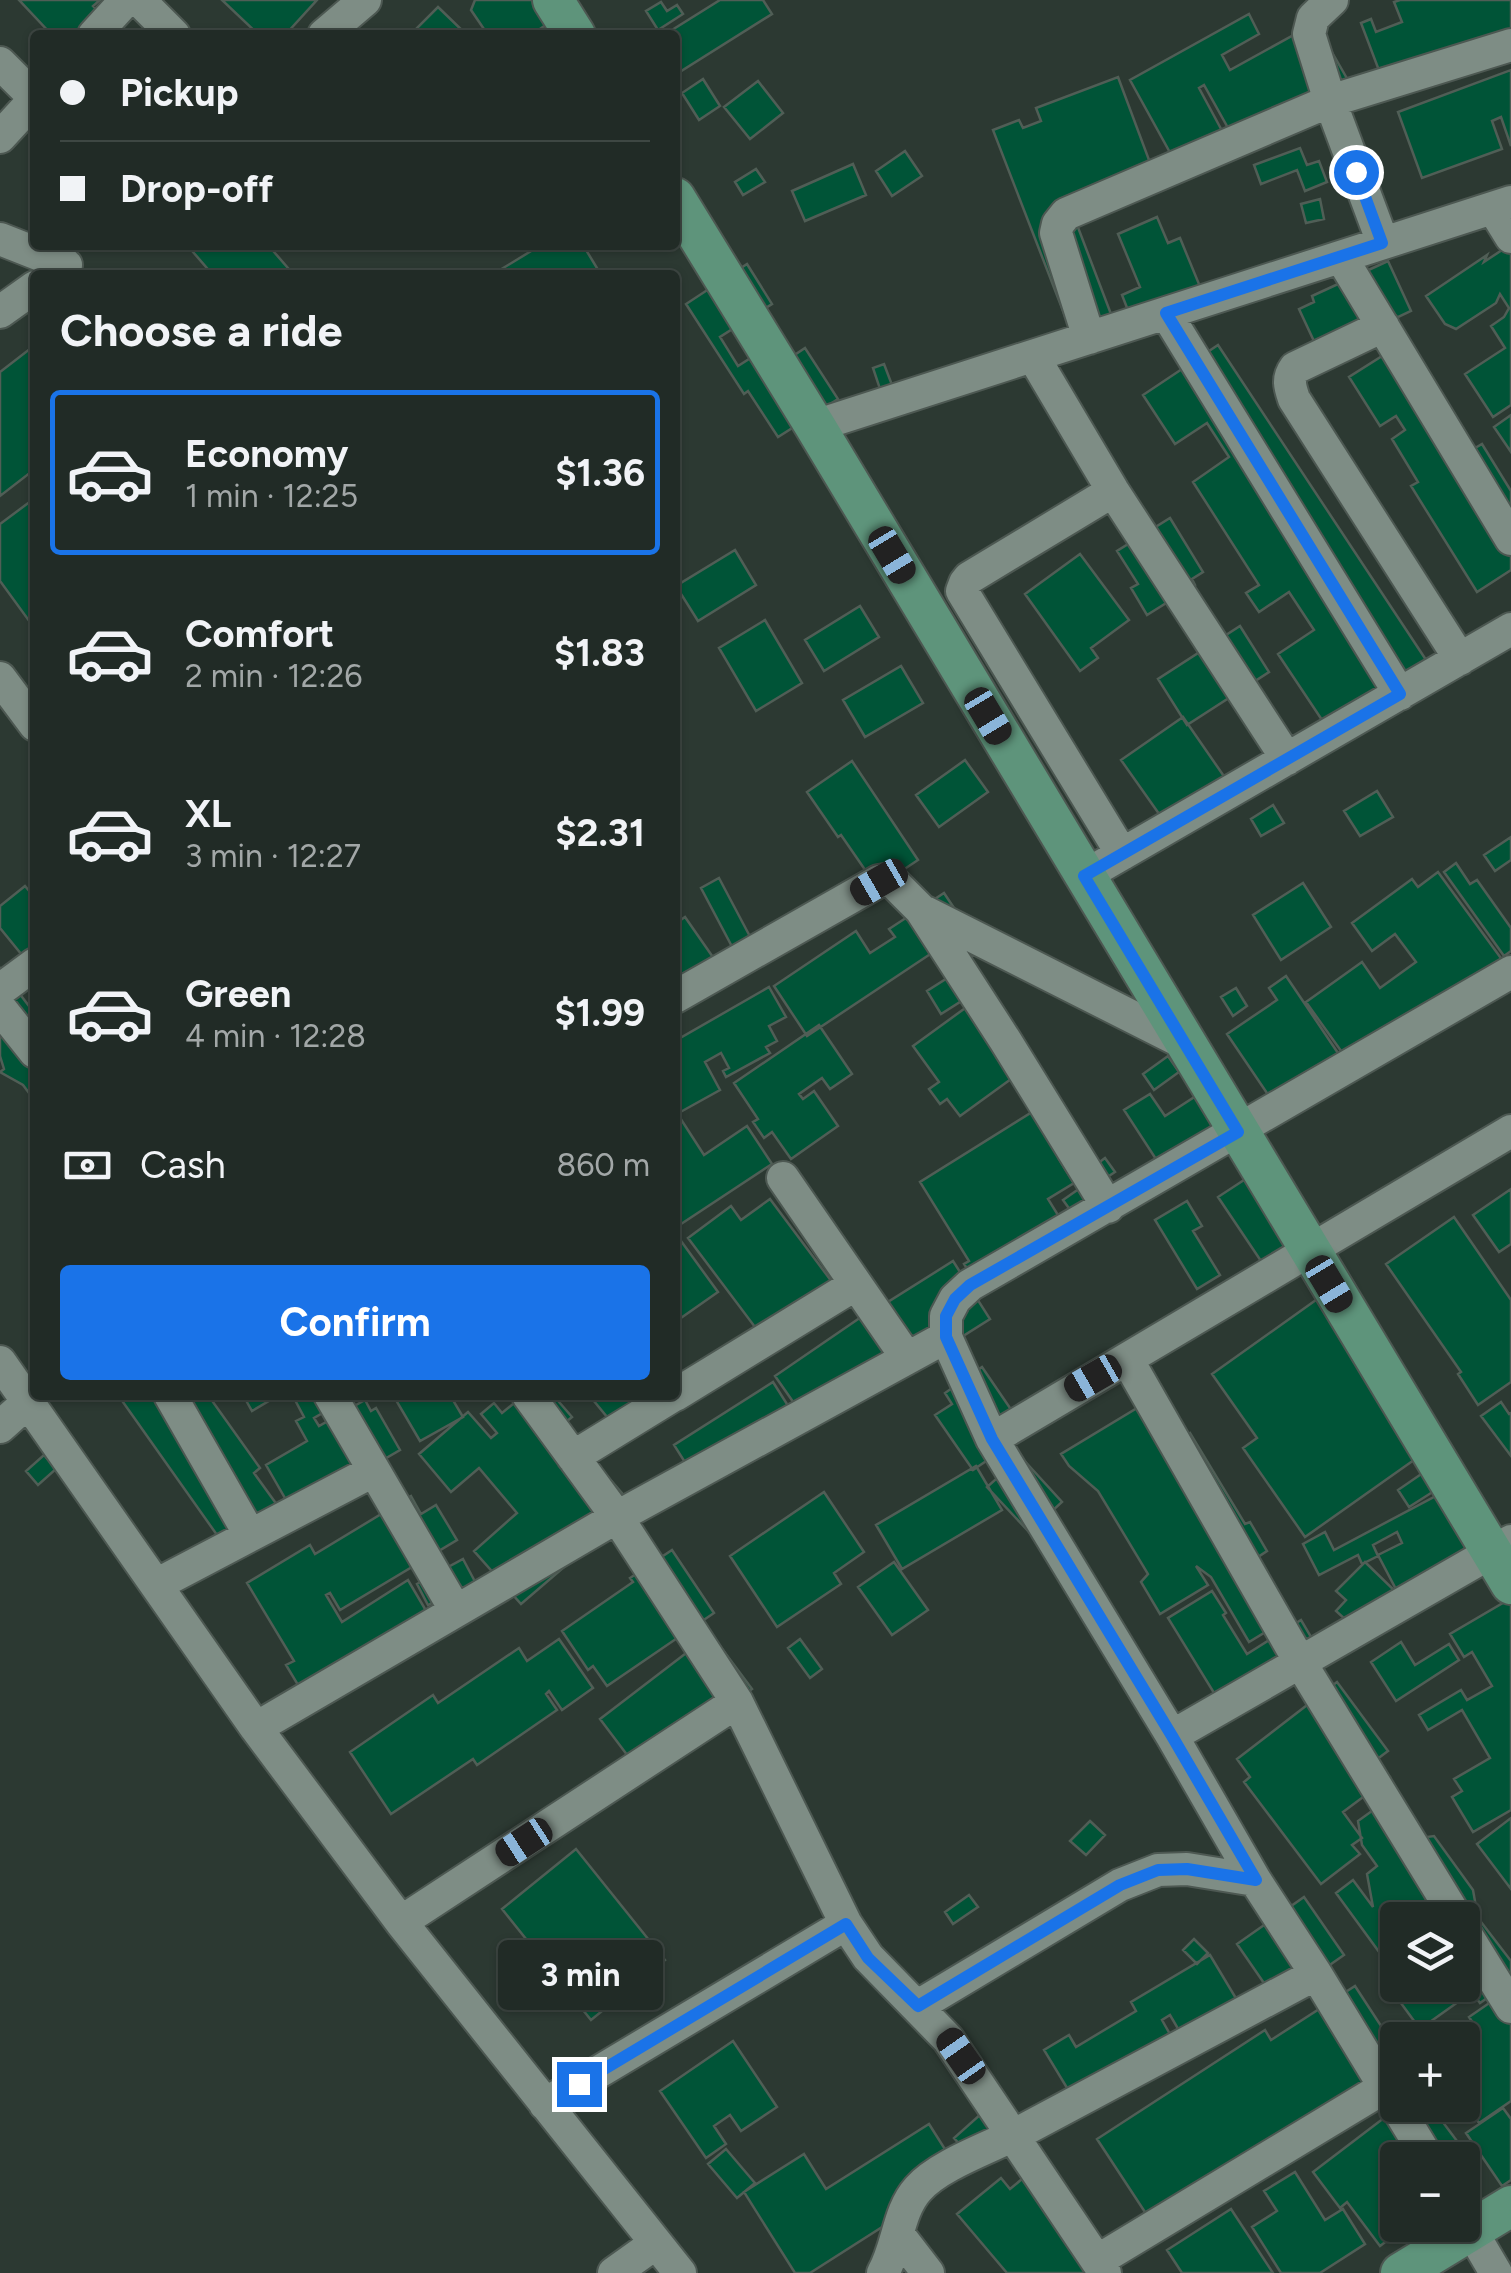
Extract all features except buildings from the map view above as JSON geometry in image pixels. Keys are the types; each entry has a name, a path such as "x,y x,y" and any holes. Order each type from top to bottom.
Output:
{"main road":[{"path":"553,0 571,30"},
{"path":"680,206 1309,1250 1505,1559"},
{"path":"1480,2218 1511,2206"},
{"path":"1400,2273 1442,2242"}],"street":[{"path":"99,30 126,0"},
{"path":"139,0 169,30"},
{"path":"1332,0 1313,18 1310,34 1382,243"},
{"path":"1088,338 1056,233 1066,214 1330,101 1511,45"},
{"path":"0,63 30,94"},
{"path":"0,137 30,104"},
{"path":"815,426 1502,205 1511,236"},
{"path":"0,239 30,249"},
{"path":"33,250 69,262"},
{"path":"1341,257 1511,540"},
{"path":"0,312 30,291"},
{"path":"1166,313 1400,694"},
{"path":"1383,326 1295,368 1290,386 1294,399 1460,659"},
{"path":"1033,356 1113,492 1286,759"},
{"path":"1113,492 970,578 962,591 1122,854"},
{"path":"1084,876 1511,629"},
{"path":"0,678 30,718"},
{"path":"680,994 879,882 894,884 921,910 1108,1206"},
{"path":"921,910 1184,1043"},
{"path":"0,990 30,968"},
{"path":"1380,2080 992,1439 946,1337 946,1316 955,1299 970,1285 1511,972"},
{"path":"0,1008 30,1046"},
{"path":"992,1439 1511,1131"},
{"path":"783,1178 907,1358"},
{"path":"680,1392 856,1284"},
{"path":"256,1728 617,1516 946,1337"},
{"path":"1127,1358 1300,1662 1447,1902"},
{"path":"0,1428 19,1378"},
{"path":"34,1400 256,1728 402,1922 680,2273"},
{"path":"173,1400 250,1536"},
{"path":"333,1400 456,1610"},
{"path":"532,1400 617,1516 737,1702 846,1924 868,1958 948,2039 1101,2267 1380,2091"},
{"path":"573,1457 667,1400"},
{"path":"156,1585 373,1471"},
{"path":"1172,1736 1300,1662 1505,1559"},
{"path":"402,1922 737,1702"},
{"path":"918,2006 1120,1885 1158,1870 1187,1869 1256,1880"},
{"path":"545,2104 846,1924"},
{"path":"1480,1957 1511,2007"},
{"path":"883,2273 904,2213 915,2192 930,2177 1316,1974"},
{"path":"898,2234 928,2273"},
{"path":"1478,2242 1496,2273"},
{"path":"614,2273 656,2243"}],"route":[{"path":"579,2084 846,1924 868,1958 918,2006 1120,1885 1158,1870 1187,1869 1256,1880 992,1439 946,1337 946,1316 955,1299 970,1285 1238,1132 1084,876 1400,694 1166,313 1382,243 1356,172"}]}
